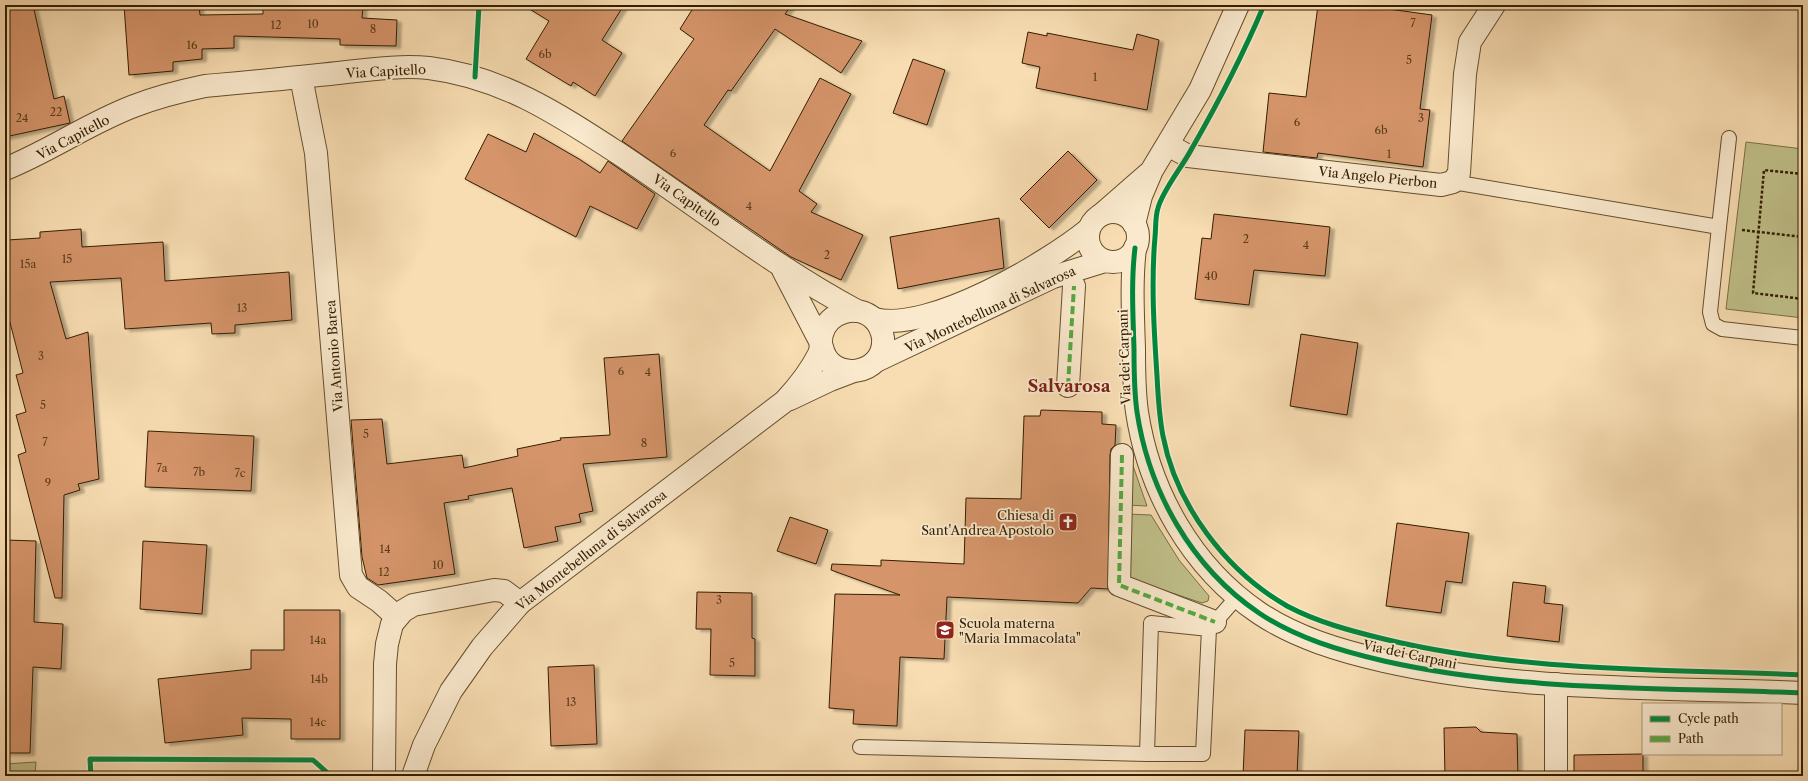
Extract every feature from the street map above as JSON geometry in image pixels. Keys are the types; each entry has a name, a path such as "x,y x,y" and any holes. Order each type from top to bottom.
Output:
{"street":[{"path":"1134,224 1141,196 1152,170 1168,146 1200,90 1238,5"},
{"name":"Via Angelo Pierbon","path":"1168,146 1188,156 1441,186 1453,182 1459,172 1465,74 1470,42 1494,5"},
{"name":"Via Capitello","path":"5,169 35,157 109,118 155,99 205,86 419,67 475,77 504,88 548,108 588,133 798,277 866,315"},
{"name":"Via Antonio Barea","path":"301,77 316,152 332,321 343,495 351,575 358,586 379,600 397,617"},
{"name":"Via Montebelluna di Salvarosa","path":"866,315 888,322 902,322 928,315 964,302 1021,273 1066,245 1095,222 1152,170"},
{"path":"1110,212 1120,213 1128,217 1134,224 1138,236 1136,248 1125,259 1107,262 1097,257 1089,246 1087,237 1095,222 1110,212"},
{"name":"Via dei Carpani","path":"1136,248 1133,276 1136,408 1142,437 1155,479 1168,511 1190,547 1237,597 1261,614 1288,629 1319,643 1351,653 1398,664 1469,677 1556,684 1803,693"},
{"name":"Via Montebelluna di Salvarosa","path":"876,361 1053,277 1107,262"},
{"name":"Via dei Carpani","path":"1107,262 1123,280 1133,315"},
{"path":"779,264 790,280 828,360 834,366 842,371 861,371 876,361 883,344 881,331 866,315 839,313 831,318 822,334 822,345"},
{"path":"1068,386 1074,286"},
{"name":"Via Montebelluna di Salvarosa","path":"785,401 810,370 822,345"},
{"name":"Via Montebelluna di Salvarosa","path":"413,776 424,745 451,691 482,647 520,603 785,401 851,372"},
{"path":"1122,455 1119,585 1212,626"},
{"path":"384,776 385,664 387,644 392,624 397,617 407,608 422,602 494,590 504,591 520,603"},
{"path":"1556,684 1556,776"}],"lane":[{"path":"1729,138 1710,312 1713,324 1722,329 1803,338"},
{"path":"1453,182 1719,227"},
{"path":"860,747 1203,754 1212,626 1237,597"},
{"path":"1147,754 1151,623 1212,626"}],"path":[{"path":"1803,174 1764,170 1753,293 1803,299"},
{"path":"1719,227 1803,237"}],"green space":[{"path":"1746,142 1803,149 1803,318 1726,309"},
{"path":"1131,460 1147,506 1127,505"},
{"path":"1126,514 1151,515 1179,560 1209,596 1208,601 1202,603 1124,577"},
{"path":"36,762 35,776 5,776 5,764"}],"building":[{"path":"5,5 33,5 54,99 64,96 70,123 5,137"},
{"path":"124,5 199,5 200,15 263,14 263,5 363,5 362,18 397,20 396,46 340,45 340,39 234,36 234,48 202,49 202,59 173,62 173,71 129,75"},
{"path":"523,5 624,5 602,40 622,53 595,96 573,82 571,86 526,59 549,21"},
{"path":"695,5 792,5 785,14 862,41 841,73 775,29 731,91 728,90 704,125 770,171 820,78 851,94 799,191 817,204 811,212 863,235 841,280 791,257 622,141 694,39 680,29"},
{"path":"1318,5 1360,5 1432,15 1420,109 1430,110 1423,167 1318,153 1317,158 1263,152 1269,93 1306,97"},
{"path":"1028,32 1047,36 1047,33 1133,50 1137,34 1159,40 1147,110 1036,88 1040,67 1022,63"},
{"path":"913,59 945,70 927,125 893,113"},
{"path":"534,133 600,173 608,161 655,194 637,229 590,206 576,237 465,179 488,134 526,152"},
{"path":"1068,151 1097,180 1049,228 1020,199"},
{"path":"1214,214 1330,227 1325,276 1254,270 1249,305 1195,299 1202,238 1211,239"},
{"path":"999,218 1004,268 898,289 890,237"},
{"path":"81,229 82,247 163,242 165,281 289,272 292,320 235,325 235,333 212,334 211,323 125,329 121,278 50,282 66,339 88,332 99,479 78,484 80,490 64,495 62,598 55,598 18,455 26,452 16,415 26,412 16,375 23,373 5,303 5,246 7,246 7,240 40,238 40,232"},
{"path":"1301,334 1358,343 1347,415 1290,406"},
{"path":"659,354 667,457 583,464 593,511 579,514 581,522 555,527 558,541 524,548 512,488 468,496 469,499 444,503 455,574 378,585 367,578 362,557 351,420 382,419 387,464 462,455 464,468 518,456 517,449 561,440 560,438 610,435 604,358"},
{"path":"1041,410 1102,412 1102,424 1116,425 1115,445 1111,449 1110,455 1108,589 1091,588 1078,603 947,597 944,659 900,657 897,726 853,724 854,710 829,708 835,594 900,595 831,570 832,564 881,566 881,560 964,564 966,498 1021,499 1024,416 1040,416"},
{"path":"148,431 254,436 251,491 145,487"},
{"path":"790,517 828,530 816,564 777,551"},
{"path":"1397,523 1469,533 1462,583 1446,581 1441,613 1386,606"},
{"path":"5,540 36,541 34,622 63,624 61,669 33,667 30,753 5,753"},
{"path":"143,541 207,545 202,614 140,609"},
{"path":"1513,582 1546,586 1544,603 1563,605 1559,642 1507,636"},
{"path":"697,592 752,593 752,638 755,639 755,676 710,675 711,629 696,629"},
{"path":"284,610 340,610 340,739 291,739 291,719 242,718 243,735 165,743 158,679 251,669 251,650 284,650"},
{"path":"594,665 597,744 551,746 548,667"},
{"path":"1476,727 1481,732 1517,734 1518,776 1445,776 1444,728"},
{"path":"1245,730 1299,731 1297,776 1243,776"},
{"path":"1642,754 1643,776 1574,776 1574,755"}],"marked path":[{"path":"1068,386 1074,286"},
{"path":"1122,455 1119,585 1215,622"}],"cycle path":[{"path":"475,77 479,5"},
{"path":"1264,5 1248,42 1220,97 1187,157 1160,201 1156,219 1153,306 1158,398 1163,436 1179,487 1207,534 1224,555 1244,574 1287,606 1322,621 1384,639 1435,650 1487,658 1539,663 1645,670 1803,675"},
{"path":"1135,248 1133,273 1135,396 1143,441 1152,470 1163,498 1177,525 1194,550 1213,573 1235,594 1259,613 1288,630 1319,643 1384,661 1436,671 1540,683 1803,693"},
{"path":"91,776 90,759 313,760 331,776"}],"place":[{"name":"Chiesa di Sant'Andrea Apostolo","path":"1068,522"},
{"name":"Scuola materna \"Maria Immacolata\"","path":"945,630"}],"district":[{"name":"Salvarosa","path":"1069,386"}]}
